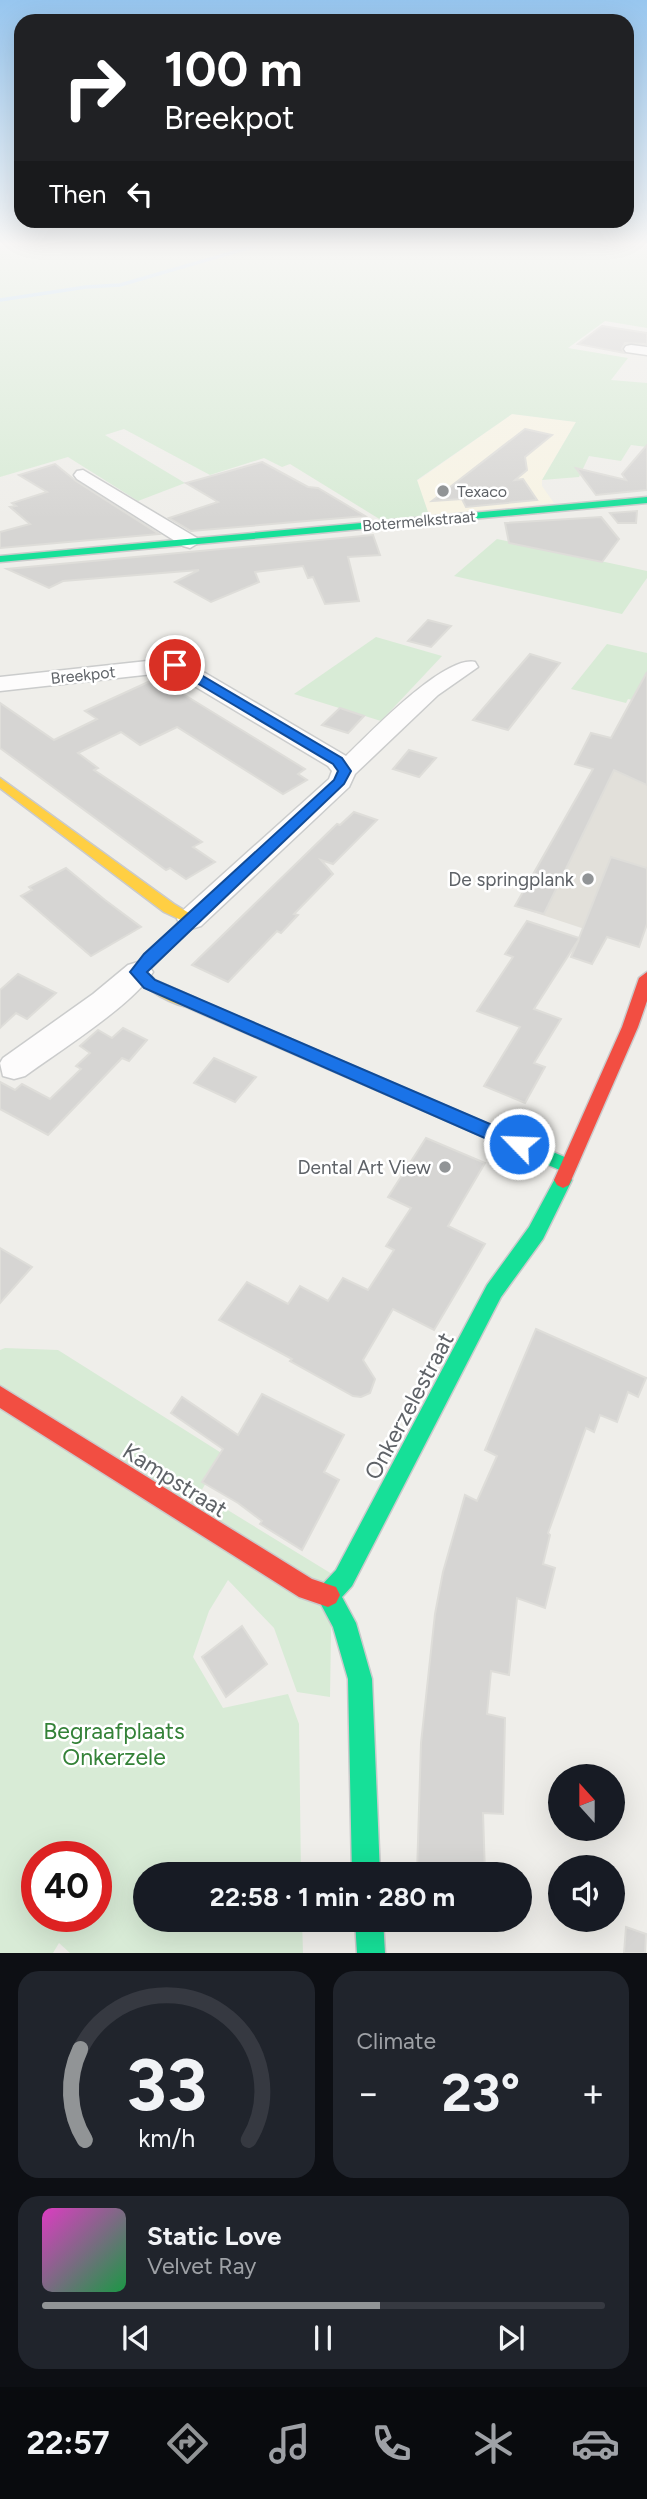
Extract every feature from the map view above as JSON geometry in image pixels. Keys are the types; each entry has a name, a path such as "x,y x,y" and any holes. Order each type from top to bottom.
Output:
{"street":[{"path":"631,349 647,351"},
{"path":"83,475 190,542"},
{"name":"Botermelkstraat","path":"0,559 647,500"},
{"name":"Breekpot","path":"0,684 175,665 337,761 344,771"},
{"path":"14,1067 104,1002 138,972 191,919 340,782 344,771 430,690 467,667"},
{"path":"0,782 169,908 191,919"},
{"path":"138,972 149,984 568,1166"},
{"name":"Onkerzelestraat","path":"328,1595 344,1578 494,1291 536,1233 630,1027 647,978"},
{"name":"Kampstraat","path":"0,1396 297,1583 328,1595"},
{"path":"328,1595 344,1623 360,1679 366,1862"},
{"path":"370,1932 371,1953"}],"shaded area":[{"path":"512,414 576,422 542,480 542,486 554,503 429,515 417,481"},
{"name":"De springplank","path":"597,762 647,774 647,924 639,947 515,906"}],"green space":[{"path":"0,337 583,337 568,348 628,358 611,380 647,383 647,447 631,445 621,461 589,456 579,477 542,480 576,422 512,414 417,480 429,515 381,520 290,464 282,467 264,458 210,475 124,429 105,435 185,483 138,501 68,457 0,477"},
{"path":"497,539 647,571 647,578 622,614 454,576"},
{"path":"376,637 442,656 381,721 294,694"},
{"path":"607,644 647,653 647,703 628,699 626,703 571,689"},
{"name":"Begraafplaats Onkerzele","path":"0,1350 58,1350 223,1454 200,1493 332,1574 330,1697 297,1692 274,1628 228,1580 209,1611 193,1657 223,1708 288,1694 299,1724 301,1862 133,1862 133,1932 302,1932 303,1953 70,1953 59,1943 53,1953 0,1953"}],"building":[{"path":"587,337 647,337 647,344 625,343 622,348 624,353 578,344"},
{"path":"525,429 552,435 525,457 527,470 515,480 523,479 537,500 466,507 462,499 432,501"},
{"path":"647,445 647,490 596,495 576,468 626,480 622,474"},
{"path":"262,462 308,487 318,488 365,516 191,531 169,518 218,502 186,483"},
{"path":"55,464 76,481 159,534 0,548 0,532 30,524 10,507 16,506 12,503 47,492 19,475"},
{"path":"637,511 636,523 618,523 610,513"},
{"path":"601,517 619,539 602,562 509,543 505,523"},
{"path":"373,535 380,555 348,557 359,601 325,604 313,577 308,578 303,566 255,572 259,582 211,602 175,582 199,570 63,581 49,588 7,569"},
{"path":"428,620 451,626 431,647 408,641"},
{"path":"530,654 560,663 508,730 473,720"},
{"path":"647,672 647,785 614,770 544,914 515,906 593,769 575,764 591,733 611,738"},
{"path":"157,678 305,769 298,774 307,780 283,794 177,727 140,745 121,732 78,753 98,768 94,770 202,842 193,847 215,862 186,879 170,868 166,870 0,748 0,703 54,740 97,719 85,711"},
{"path":"340,708 364,716 348,733 322,725"},
{"path":"409,750 436,758 419,777 393,769"},
{"path":"354,812 377,820 333,864 321,860 333,874 294,914 298,915 281,933 277,931 228,982 192,965 337,824 340,825"},
{"path":"611,857 647,868 647,924 639,947 607,937 592,964 571,957 579,939 534,1009 561,1019 534,1063 545,1067 525,1103 484,1086 520,1027 477,1011 513,957 505,954 527,921 579,938"},
{"path":"66,868 141,927 91,956 21,896 32,890 29,887"},
{"path":"18,974 56,993 27,1019 16,1013 0,1028 0,990"},
{"path":"123,1028 147,1040 129,1061 122,1058 48,1135 0,1109 0,1082 15,1090 22,1084 50,1099 81,1069 76,1066 90,1053 80,1046 98,1030 112,1038"},
{"path":"214,1058 256,1077 235,1102 194,1083"},
{"path":"426,1138 485,1163 448,1226 485,1244 434,1330 393,1309 363,1360 375,1379 370,1393 361,1397 353,1396 219,1320 247,1282 288,1304 300,1286 328,1301 343,1278 368,1290 394,1250 386,1246 411,1208 388,1197"},
{"path":"0,1248 32,1267 0,1303"},
{"path":"536,1329 646,1378 638,1397 628,1392 617,1422 600,1415 594,1432 586,1428 548,1533 550,1535 543,1564 555,1568 545,1608 517,1598 509,1675 491,1671 487,1714 505,1718 503,1814 483,1813 485,1862 417,1862 421,1743 435,1614 443,1572 465,1495 477,1501 497,1456 485,1450"},
{"path":"262,1394 344,1435 324,1472 339,1480 302,1550 260,1524 262,1521 238,1503 202,1482 223,1449 171,1413 182,1397 238,1435"},
{"path":"242,1626 267,1664 226,1697 202,1657"},
{"path":"626,1927 646,1934 645,1953 624,1953"}],"traffic: fast":[{"path":"0,559 647,500"},
{"path":"190,1002 568,1166"},
{"path":"328,1595 344,1578 494,1291 536,1233 563,1180"},
{"path":"328,1595 344,1623 360,1679 366,1862"},
{"path":"370,1932 371,1953"}],"traffic: slow":[{"path":"0,782 169,908 191,919 138,972 149,984 190,1002"}],"traffic: jam":[{"path":"563,1180 630,1027 647,978"},
{"path":"0,1396 307,1589 328,1595"}],"place":[{"name":"Texaco","path":"443,491"},
{"name":"De springplank","path":"588,879"},
{"name":"Dental Art View","path":"445,1167"}],"route":[{"path":"175,665 337,761 344,771 340,782 138,972 149,984 519,1144"}]}
